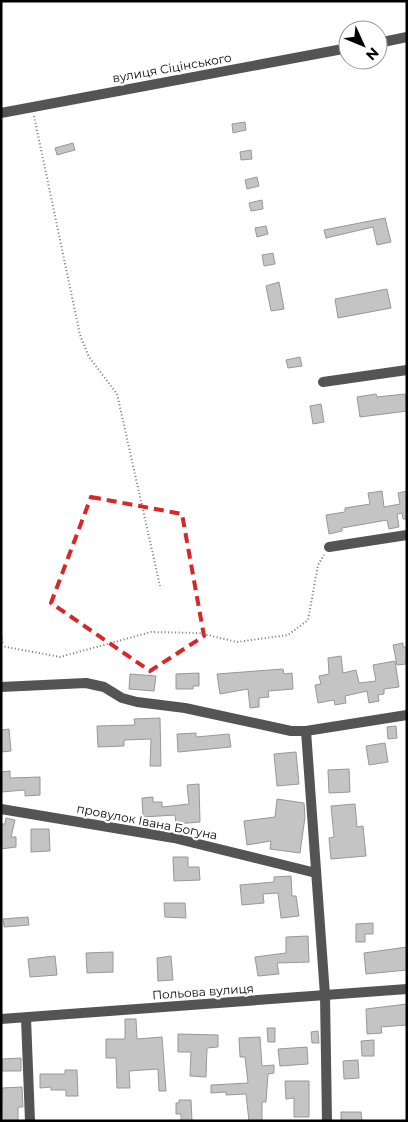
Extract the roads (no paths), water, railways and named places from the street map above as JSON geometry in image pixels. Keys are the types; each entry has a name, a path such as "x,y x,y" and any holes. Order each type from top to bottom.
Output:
{"street":[{"path":"388,41 407,37"},
{"name":"вулиця Сіцінського","path":"1,113 338,50"},
{"path":"323,382 407,370"},
{"path":"329,547 407,535"},
{"path":"1,687 86,683 104,687 122,698 137,702 185,708 291,731 306,731 407,715"},
{"path":"306,731 326,995 326,1121"},
{"name":"провулок Івана Богуна","path":"1,809 166,836 316,873"},
{"name":"Польова вулиця","path":"1,1019 407,989"},
{"path":"26,1018 30,1121"}]}
